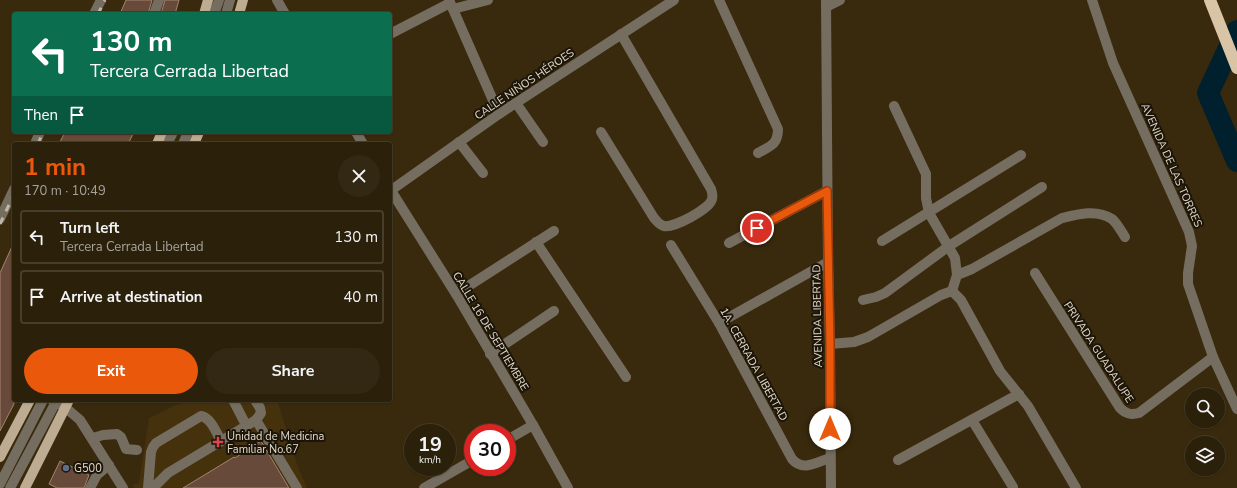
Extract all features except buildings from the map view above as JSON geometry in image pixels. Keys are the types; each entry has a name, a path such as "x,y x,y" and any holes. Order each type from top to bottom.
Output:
{"highway":[{"path":"1210,0 1237,68"}],"main road":[{"path":"205,12 208,0"},
{"path":"240,12 243,0"},
{"path":"0,457 29,402"},
{"path":"27,487 67,404"}],"street":[{"path":"95,12 101,0"},
{"path":"155,12 159,0"},
{"path":"215,12 219,0"},
{"path":"227,12 230,0"},
{"path":"277,0 284,12"},
{"path":"392,33 450,4 488,0"},
{"name":"CALLE NIÑOS HÉROES","path":"392,189 499,114 674,0"},
{"path":"719,0 778,129 778,136 772,146 758,153"},
{"path":"826,4 840,0"},
{"name":"AVENIDA DE LAS TORRES","path":"1092,0 1113,63 1189,232 1192,246 1188,284 1213,357 1237,409"},
{"path":"450,4 499,114"},
{"name":"AVENIDA LIBERTAD","path":"826,4 830,488"},
{"path":"601,132 658,223 663,226 677,224 706,208 710,203 712,194 711,190 621,34"},
{"path":"516,103 543,142"},
{"path":"894,106 926,174 926,198 929,213 955,258 957,275 952,292"},
{"path":"459,142 483,173"},
{"path":"882,241 1020,155"},
{"path":"863,300 885,293 948,246 1042,187"},
{"path":"729,243 827,191"},
{"path":"0,219 12,193"},
{"name":"CALLE 16 DE SEPTIEMBRE","path":"392,193 456,294 568,488"},
{"path":"957,275 972,269 1062,218 1079,214 1094,213 1104,215 1113,220 1125,237"},
{"path":"456,294 554,231"},
{"path":"536,242 626,377"},
{"name":"1A. CERRADA LIBERTAD","path":"671,245 718,323 792,459 798,465 806,466 830,458"},
{"path":"718,323 828,262"},
{"name":"PRIVADA GUADALUPE","path":"1035,273 1120,408 1129,415 1139,412 1213,357"},
{"path":"830,344 854,342 868,337 941,295 952,292"},
{"path":"952,292 961,300 1000,371 1028,406 1076,488"},
{"path":"490,354 554,311"},
{"path":"898,460 1019,394"},
{"path":"0,484 42,402"},
{"path":"10,488 54,402"},
{"path":"234,402 246,425"},
{"path":"153,488 168,473 256,420 261,413 256,402"},
{"path":"67,404 93,438 122,488"},
{"path":"148,488 151,452 152,447 156,443 201,416 210,421 221,441"},
{"path":"256,420 297,488"},
{"path":"972,420 1012,487"},
{"path":"516,435 533,425"},
{"path":"93,438 103,435 117,434 121,437 126,449 138,450"},
{"path":"90,488 96,475 109,465"},
{"path":"424,488 464,465"}],"shaded area":[{"name":"Unidad de Medicina Familiar No.67","path":"183,402 278,402 298,467 307,488 134,488 133,485 139,483 149,418"}],"waterway":[{"path":"1237,31 1208,93 1237,161"}],"railway":[{"path":"99,12 105,0"},
{"path":"39,142 42,134"},
{"path":"0,224 12,198"}],"place":[{"name":"Unidad de Medicina Familiar No.67","path":"218,442"},
{"name":"G500","path":"66,468"}],"route":[{"path":"757,228 827,191 830,429"}]}
